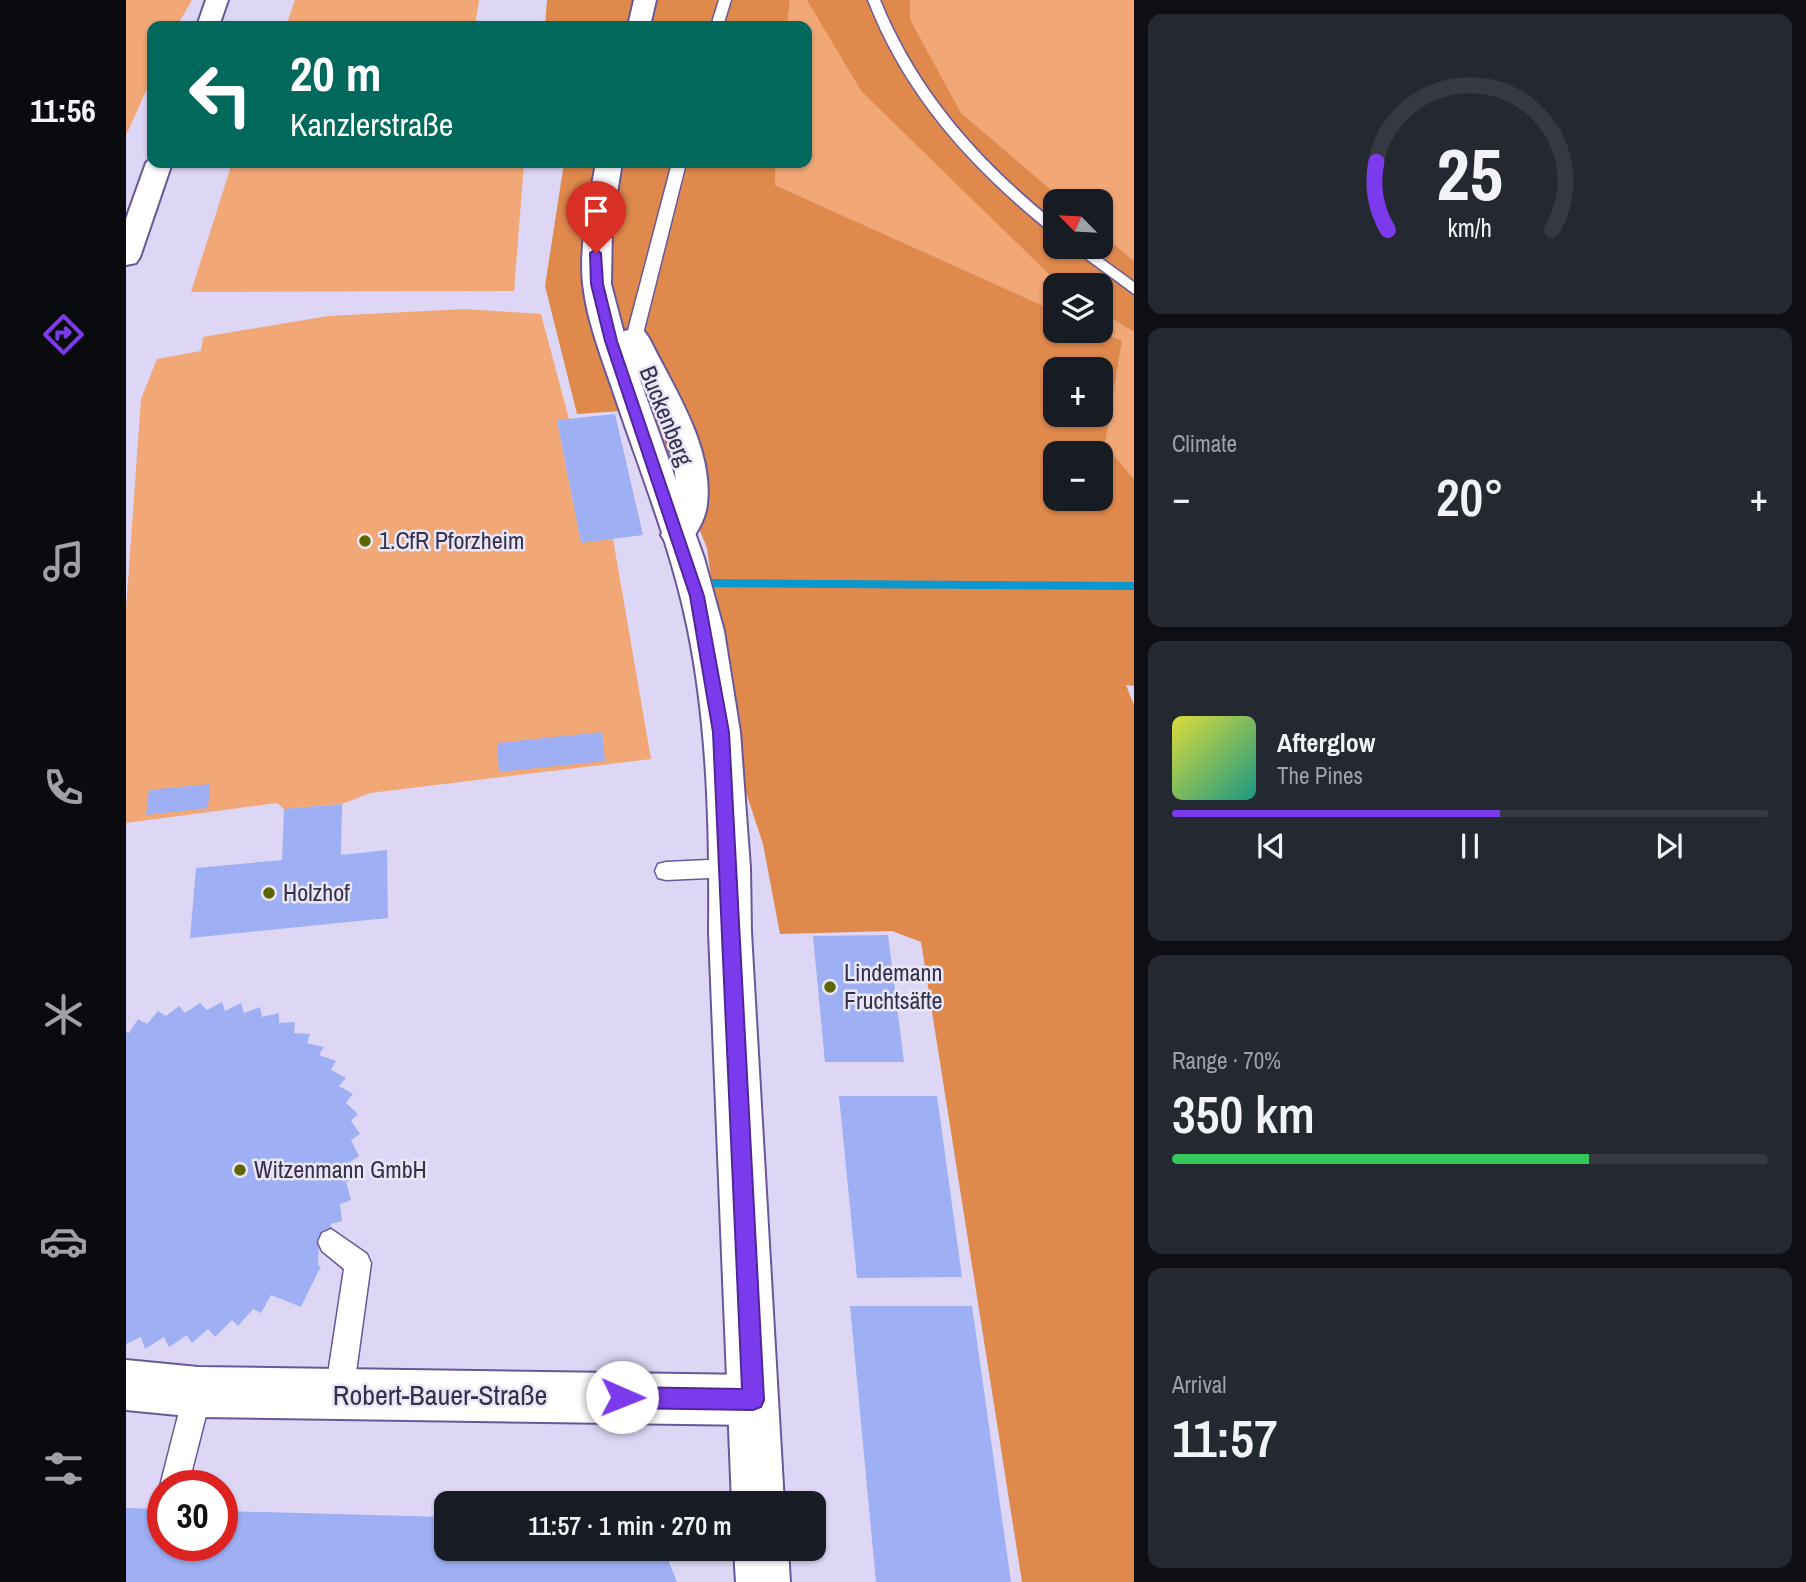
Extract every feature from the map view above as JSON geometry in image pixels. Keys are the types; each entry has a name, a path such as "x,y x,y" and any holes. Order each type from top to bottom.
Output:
{"main road":[{"path":"210,21 217,0"},
{"path":"640,21 645,0"},
{"path":"126,257 157,168"},
{"path":"608,168 596,253 602,311 678,535 706,631 721,732 730,868 745,1270 757,1491"},
{"name":"Buckenberg","path":"634,338 682,443 688,465 692,488 691,508 678,535"},
{"name":"Robert-Bauer-Straße","path":"126,1385 198,1392 753,1400"},
{"path":"762,1561 763,1582"}],"lane":[{"path":"719,21 725,0"},
{"path":"874,0 904,67 938,116 1043,217"},
{"path":"634,338 678,168"},
{"path":"1093,259 1134,289"},
{"path":"666,871 730,868"},
{"path":"331,1242 358,1263 339,1394"},
{"path":"178,1470 198,1392"}],"shaded area":[{"path":"126,0 192,0 180,21 147,21 147,89 126,135"},
{"path":"295,0 479,0 476,21 288,21"},
{"path":"547,0 790,0 788,21 545,21"},
{"path":"790,0 813,0 1051,273 1043,273 1043,306 775,185 776,168 812,168 812,21 788,21"},
{"path":"807,0 910,0 910,19 961,113 1050,189 1043,189 1043,259 1113,259 1113,243 1134,261 1134,332 1113,319 1113,273 1048,273 862,92"},
{"path":"910,0 1134,0 1134,261 1113,243 1113,189 1050,189 961,114 910,19"},
{"path":"230,168 524,168 514,291 191,292"},
{"path":"563,168 776,168 775,185 1043,306 1043,343 1113,343 1113,337 1122,341 1113,396 1113,357 1043,357 1043,427 1108,427 1106,441 1043,441 1043,511 1113,511 1113,454 1134,479 1134,686 1126,685 1134,705 1134,1582 1022,1582 921,942 892,931 780,934 763,844 735,759 707,548 650,409 577,414 545,286"},
{"name":"1.CfR Pforzheim","path":"465,309 541,314 569,419 557,421 581,542 613,539 651,759 370,793 342,804 284,809 277,803 126,823 126,610 141,399 157,359 201,351 203,337 328,316"},
{"path":"1113,319 1134,332 1134,479 1113,454 1113,441 1106,441 1108,427 1113,427 1113,396 1122,341 1113,337"}],"building":[{"path":"615,414 643,535 581,543 557,420"},
{"path":"602,732 605,761 499,772 497,743"},
{"path":"210,784 208,808 146,815 149,790"},
{"path":"342,804 341,855 387,850 388,918 190,938 196,868 282,860 284,809"},
{"path":"888,935 904,1062 825,1062 813,936"},
{"name":"Witzenmann GmbH","path":"222,1002 225,1011 241,1003 244,1013 260,1007 262,1017 279,1013 279,1023 295,1022 294,1033 310,1034 307,1043 324,1047 319,1055 336,1061 331,1070 346,1078 339,1086 353,1094 346,1103 358,1114 351,1121 360,1134 351,1140 359,1156 350,1162 357,1177 346,1182 351,1200 340,1204 342,1221 331,1224 331,1242 319,1244 318,1265 321,1266 301,1307 271,1295 261,1313 253,1309 238,1326 232,1320 215,1337 208,1329 192,1343 187,1335 169,1347 164,1337 145,1349 141,1337 126,1344 126,1032 129,1033 138,1019 147,1024 158,1011 166,1016 179,1006 185,1013 200,1003 207,1010"},
{"path":"839,1096 937,1096 962,1277 857,1278"},
{"path":"850,1306 972,1306 1011,1582 876,1582"},
{"path":"126,1508 147,1509 147,1561 238,1561 238,1511 434,1517 434,1561 669,1561 677,1582 126,1582"}],"waterway":[{"path":"704,583 1134,586"}],"place":[{"name":"1.CfR Pforzheim","path":"365,541"},
{"name":"Holzhof","path":"269,893"},
{"name":"Lindemann Fruchtsäfte","path":"830,987"},
{"name":"Witzenmann GmbH","path":"240,1170"}],"route":[{"path":"596,253 597,284 602,311 687,558 697,596 706,631 721,732 730,868 730,932 747,1324 753,1400 622,1397"}]}
